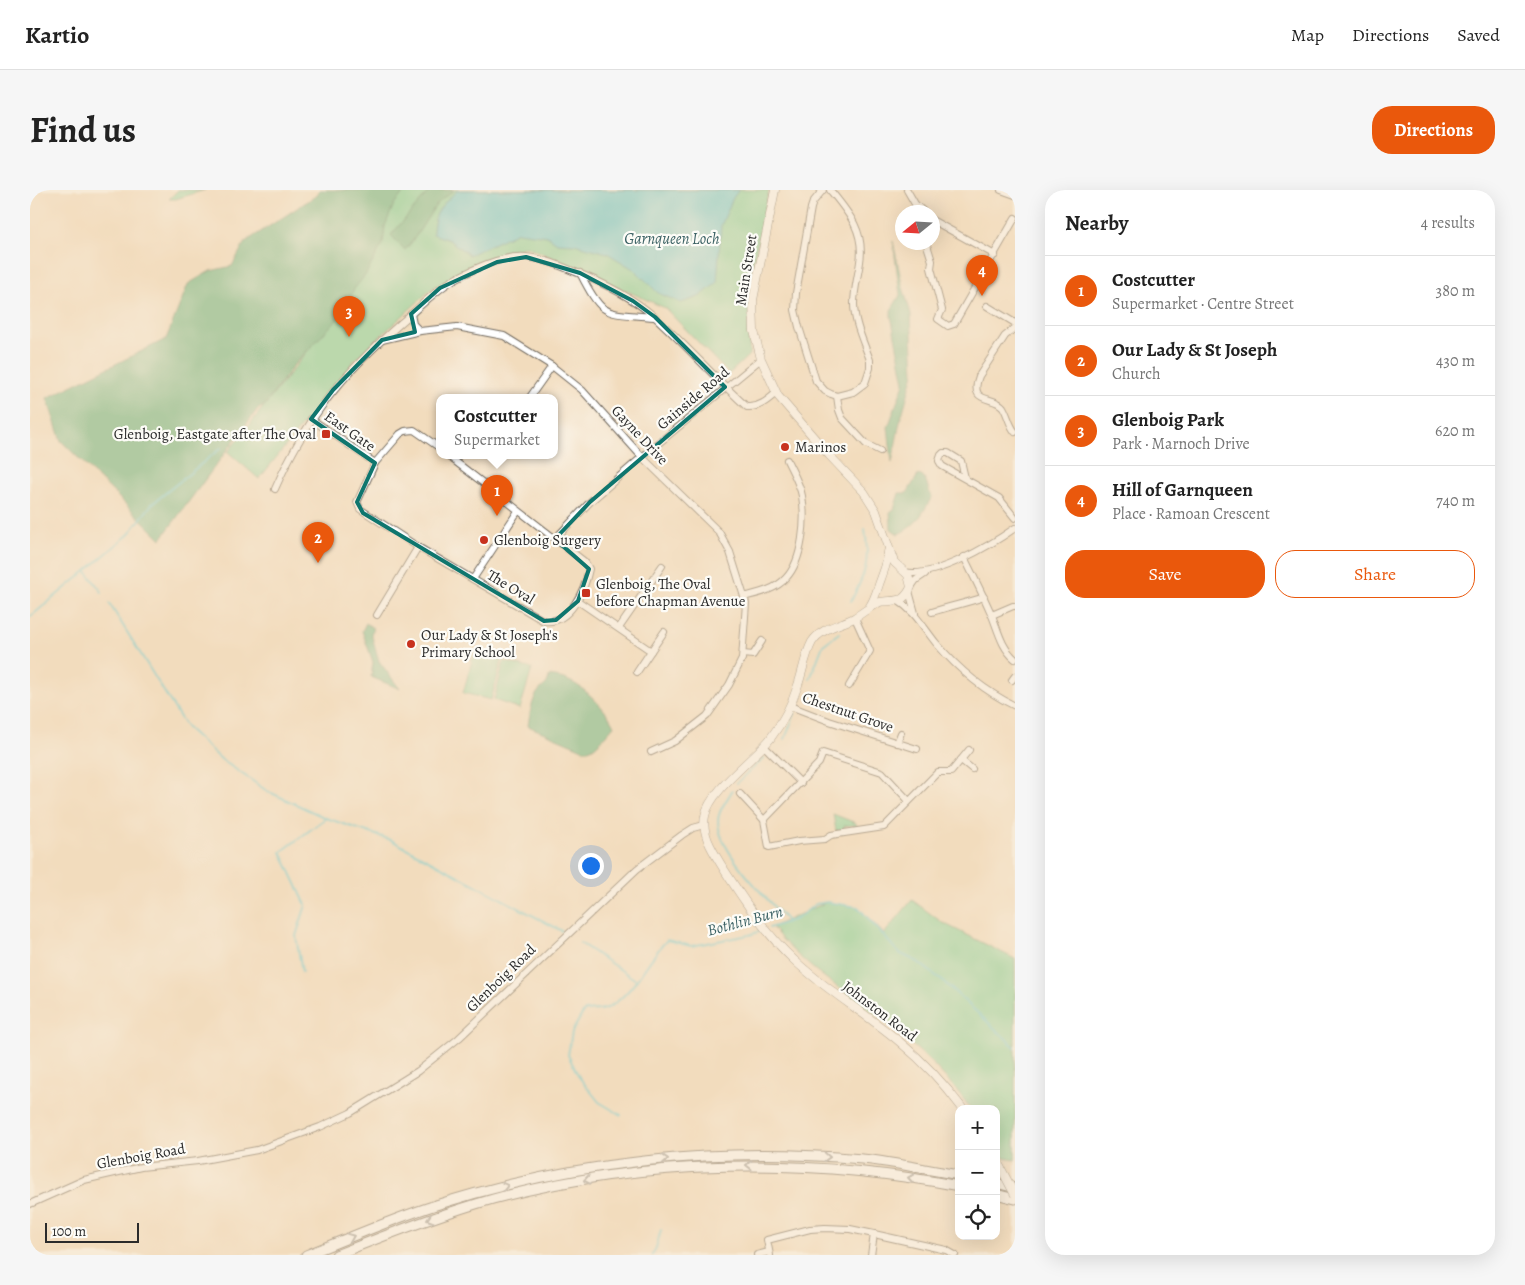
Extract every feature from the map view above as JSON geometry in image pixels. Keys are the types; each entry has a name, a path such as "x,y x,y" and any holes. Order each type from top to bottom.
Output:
{"highway":[{"path":"306,1255 383,1224 437,1205 492,1189 588,1167 659,1159 748,1154 863,1159 955,1174"},
{"path":"336,1255 387,1234 444,1214 495,1199 604,1176 659,1170 745,1165 798,1166 882,1174 955,1185"},
{"path":"1000,1184 1015,1188"},
{"path":"1000,1195 1015,1198"}],"main road":[{"name":"Main Street","path":"774,190 753,300 754,331 761,359 776,393 864,492 876,511 888,547"},
{"path":"704,825 705,814 720,790 764,746 780,725 790,706 812,642 828,628 855,618 879,603 902,598 910,589 910,579 894,562 888,547"},
{"path":"869,608 876,597 884,574 888,547"},
{"path":"884,574 892,569 903,571"},
{"path":"880,586 884,595 894,600"},
{"name":"Johnston Road","path":"704,825 706,838 718,859 740,894 775,940 794,960 830,990 878,1024 912,1052 960,1105"},
{"path":"1000,1167 1015,1198"}],"street":[{"path":"823,190 813,202 811,208 796,293 795,310 798,327 816,381 825,391 837,396 853,392 865,383 870,368 870,360 855,314 854,304 855,288 861,260 860,241 850,214 830,190"},
{"path":"907,190 916,205"},
{"path":"1001,190 1015,195"},
{"path":"929,250 932,261 931,268 942,310 938,319 948,326 954,324 1015,218"},
{"path":"940,224 995,255"},
{"path":"275,489 298,441 312,419 333,390 355,366 440,288 474,270 510,258 526,257 543,260 619,292 655,317 747,407 753,408 764,403 776,393"},
{"path":"580,274 593,299 606,310 619,315 655,317"},
{"path":"987,306 1015,328 1005,336 979,376 976,382 977,390 980,396 986,400 1002,405 1010,427 1015,432"},
{"path":"412,314 413,324 420,331"},
{"name":"Gayne Drive","path":"382,340 420,331 457,327 504,336 552,366 582,390 642,457 719,532 730,552 746,603 742,654 738,670 707,716 675,741 651,752"},
{"name":"Gainside Road","path":"555,539 590,502 725,387 761,359"},
{"path":"532,394 552,366"},
{"path":"837,396 838,410 842,418 866,444 880,451"},
{"name":"East Gate","path":"312,419 375,463"},
{"name":"The Oval","path":"436,445 418,432 410,430 400,434 375,463 357,502 360,509 418,547 544,621 553,622 578,601"},
{"path":"965,478 961,461 948,453 943,453 939,461 942,466 999,498 1015,518"},
{"path":"452,459 585,562 588,569 584,587 578,601 651,651"},
{"path":"744,597 772,589 787,578 801,548 803,527 802,494 787,460"},
{"path":"473,579 518,511"},
{"path":"1015,528 991,544 928,572 917,579 910,589 911,601 917,616 934,640 962,671 992,693 1015,706"},
{"path":"377,615 418,547"},
{"path":"964,557 984,597 1001,640 1015,659"},
{"path":"619,628 662,566"},
{"path":"903,571 916,574 928,572"},
{"path":"932,612 984,597"},
{"path":"894,600 917,616"},
{"path":"992,616 1015,606"},
{"path":"849,686 870,651 855,618"},
{"path":"637,672 664,632"},
{"path":"742,654 753,655 762,641"},
{"name":"Chestnut Grove","path":"790,706 829,721 917,749"},
{"name":"Chestnut Grove","path":"898,742 902,732"},
{"path":"764,746 801,783"},
{"path":"740,794 764,820 769,847 799,841 826,839 831,835 884,827 938,772 951,772 969,750"},
{"path":"764,820 819,763 824,753 882,772 909,801"},
{"path":"961,760 972,769"},
{"name":"Glenboig Road","path":"30,1204 84,1180 141,1167 198,1161 258,1150 320,1128 350,1113 418,1071 459,1038 637,869 682,835 693,828 704,825"},
{"path":"757,1255 769,1254 767,1240 810,1229 850,1229 874,1234 932,1252 946,1250 955,1255"},
{"path":"871,1255 874,1234"}],"highlighted area":[{"path":"526,257 580,273 633,301 655,317 725,387 590,502 555,539 589,569 578,601 556,620 544,621 363,513 357,502 375,463 311,419 333,390 382,340 415,332 411,314 440,288 497,262"}],"green space":[{"path":"178,190 205,190 176,199 169,199"},
{"path":"319,190 406,190 394,204 385,226 383,243 366,274 354,289 341,315 294,365 265,405 257,410 161,539 61,441 47,398 166,339 188,284 210,271 232,266 245,242 317,195"},
{"path":"375,190 769,190 752,269 749,355 729,374 665,308 526,246 435,286 355,360 259,479 228,452 324,330"},
{"path":"430,190 454,190 438,203 405,250 391,235"},
{"path":"893,241 902,284 911,314 914,373 900,422 892,463 888,427 904,383 891,316 891,310 900,295"},
{"path":"918,475 924,477 932,497 915,523 898,534 891,529 890,512 894,509 899,493 907,493"},
{"path":"366,623 374,629 371,633 379,661 400,689 371,677 373,662 362,631"},
{"path":"474,653 502,660 491,700 463,693"},
{"path":"504,661 532,669 520,709 494,700"},
{"path":"549,676 567,680 582,688 607,713 614,726 591,749 584,750 528,726 534,699 546,684"},
{"path":"833,814 856,823 857,828 855,829 854,825 844,826 845,830 836,831"},
{"path":"912,900 943,923 1015,959 1015,1160 1004,1158 1000,1152 1000,1105 968,1105 948,1080 922,1053 879,1017 803,960 772,927 827,902 858,907 884,934"}],"water":[{"name":"Garnqueen Loch","path":"458,190 739,190 733,198 721,226 717,283 699,297 681,303 658,293 635,270 607,253 574,244 557,243 547,236 518,232 469,255 449,240 433,234 433,226 437,214 443,204"}],"waterway":[{"path":"86,571 129,534 152,504 221,448"},
{"path":"851,601 866,566 865,529"},
{"path":"30,617 86,571 102,592"},
{"path":"109,603 186,727 222,760 267,791 326,818 391,840 562,931"},
{"path":"810,679 823,645 839,633"},
{"path":"785,739 795,713"},
{"path":"737,783 764,758"},
{"path":"732,791 719,815 719,827 723,841 743,871 787,921"},
{"path":"302,972 296,936 306,905 281,852 326,818"},
{"name":"Bothlin Burn","path":"769,928 796,919 816,904 827,902 858,907 899,953 918,962 945,983 1015,1047"},
{"name":"Bothlin Burn","path":"621,1115 599,1102 579,1077 568,1055 572,1032 584,1011 605,1009 617,1002 633,985 667,940 691,946 749,935 764,930"},
{"path":"580,943 636,980"},
{"name":"Bothlin Burn","path":"652,1255 661,1230"}],"place":[{"name":"Hill of Garnqueen","path":"982,296"},
{"name":"Glenboig Park","path":"349,337"},
{"name":"Glenboig, Eastgate after The Oval","path":"326,434"},
{"name":"Marinos","path":"785,447"},
{"name":"Costcutter","path":"497,516"},
{"name":"Glenboig Surgery","path":"484,540"},
{"name":"Our Lady & St Joseph","path":"318,563"},
{"name":"Glenboig, The Oval before Chapman Avenue","path":"586,593"},
{"name":"Our Lady & St Joseph's Primary School","path":"411,644"}]}
